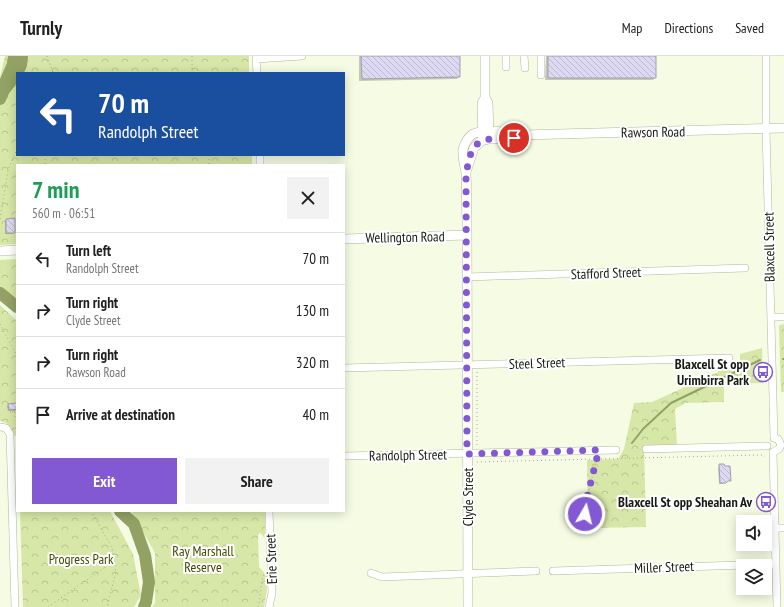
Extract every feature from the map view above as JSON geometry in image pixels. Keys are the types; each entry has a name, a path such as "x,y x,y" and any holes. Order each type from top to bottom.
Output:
{"main road":[{"path":"485,56 485,98 488,103 485,136"},
{"name":"Rawson Road","path":"485,136 514,138 522,135 784,128"},
{"name":"Clyde Street","path":"468,607 466,172 474,148 485,136"},
{"name":"Wellington Road","path":"345,239 467,235"},
{"path":"0,251 16,250"}],"street":[{"path":"257,72 256,59 302,56"},
{"path":"506,56 506,67"},
{"path":"524,56 525,68"},
{"path":"541,56 541,76"},
{"name":"Blaxcell Street","path":"766,56 766,129 774,438"},
{"name":"Stafford Street","path":"467,277 745,268"},
{"path":"771,317 784,317"},
{"name":"Steel Street","path":"345,368 729,358"},
{"path":"0,427 6,428 10,434 15,607"},
{"path":"767,446 769,441 774,438 778,439 782,445 778,451 773,452"},
{"path":"646,449 767,446"},
{"path":"767,446 769,450 773,452"},
{"name":"Randolph Street","path":"345,456 616,450"},
{"path":"773,452 777,607"},
{"name":"Erie Street","path":"269,512 272,593 269,607"},
{"path":"775,528 784,528"},
{"name":"Miller Street","path":"552,571 776,564"},
{"path":"371,573 382,577 536,571"}],"path":[{"path":"47,56 52,72"},
{"path":"192,56 192,72"},
{"path":"0,219 8,170 16,151"},
{"path":"0,324 16,354"},
{"path":"477,369 477,446"},
{"path":"10,412 14,412 16,418"},
{"path":"590,519 585,514 585,505 599,450"},
{"path":"477,462 628,459 760,454 764,457"},
{"path":"92,512 112,548 116,572 107,607"},
{"path":"48,607 114,561"},
{"path":"258,607 261,581 264,573"}],"green space":[{"path":"5,56 249,56 249,72 16,72 16,156 252,156 252,164 16,164 16,244 0,245 0,77"},
{"path":"16,259 16,304 0,290 0,260"},
{"path":"0,305 16,320 16,436 13,436 12,430 8,424 0,421"},
{"path":"784,324 784,392 781,392 779,326"},
{"path":"762,348 763,383 724,384 724,402 686,403 675,409 677,445 644,447 646,527 588,528 587,460 618,459 624,449 634,403 652,402 718,372 718,365 728,370 740,369 740,354"},
{"name":"Progress Park","path":"20,512 111,512 133,554 141,595 134,607 23,607"},
{"name":"Ray Marshall Reserve","path":"132,512 265,512 265,538 260,533 258,535 259,567 267,576 267,590 264,607 152,607 155,603 155,553"}],"shaded area":[{"path":"8,56 18,56 17,69 0,94 0,79 7,63"}],"building":[{"path":"361,56 460,56 460,77 362,79"},
{"path":"548,56 656,56 656,78 548,78"},
{"path":"15,218 15,233 6,233 6,219"},
{"path":"16,403 16,409 9,410 8,404"},
{"path":"719,464 730,466 731,481 720,483"}],"waterway":[{"path":"18,72 21,65 22,56"},
{"path":"0,99 4,90 16,74"},
{"path":"0,293 16,306"},
{"path":"632,443 643,429 671,403 760,360"},
{"path":"121,512 134,524 145,555 149,582 144,607"}],"place":[{"name":"Blaxcell St opp Urimbirra Park","path":"763,372"},
{"name":"Blaxcell St opp Sheahan Av","path":"766,502"}],"route":[{"path":"514,138 489,139 478,142 471,154 466,172 467,454 599,450 585,505 585,514"}]}
